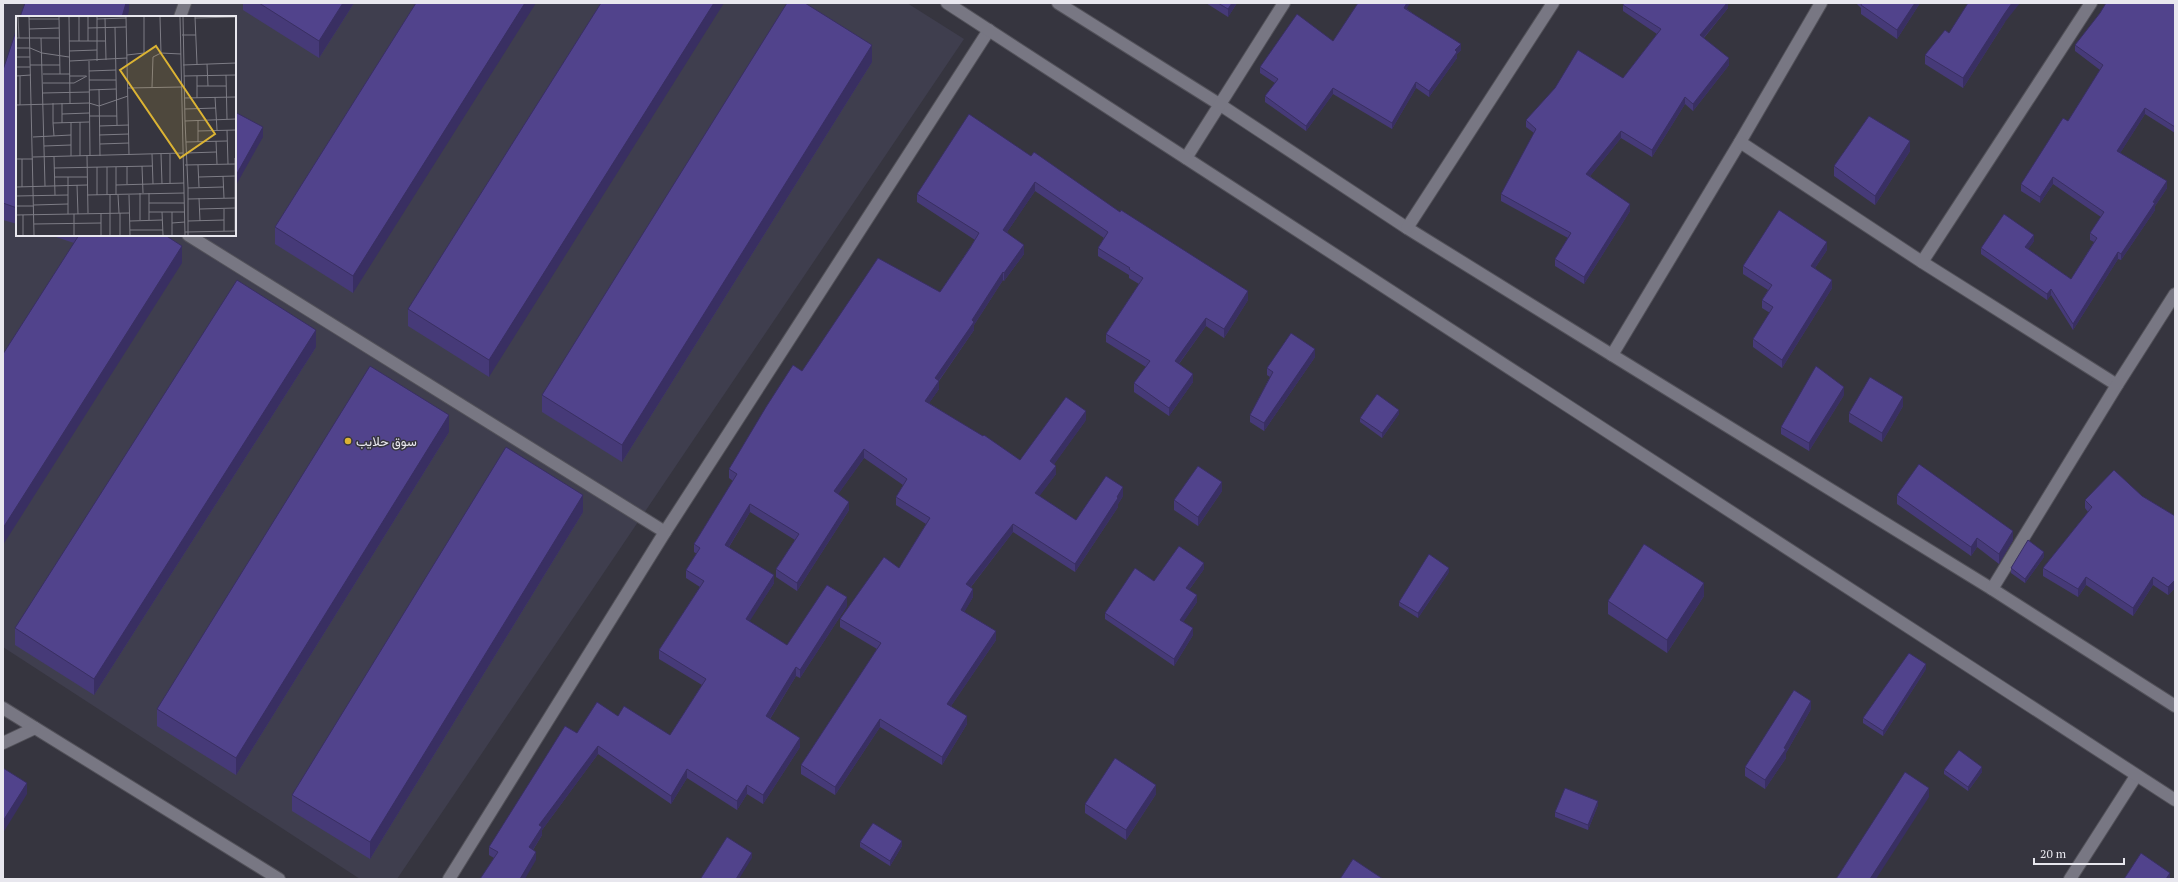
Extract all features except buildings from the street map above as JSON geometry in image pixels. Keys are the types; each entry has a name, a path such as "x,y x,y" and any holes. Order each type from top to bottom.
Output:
{"street":[{"path":"180,16 186,3"},
{"path":"947,3 2175,800"},
{"path":"1058,3 1219,104 1407,228 1992,589 2175,706"},
{"path":"1186,158 1284,3"},
{"path":"1407,228 1553,3"},
{"path":"1612,355 1740,142 1821,3"},
{"path":"1922,262 2091,3"},
{"path":"448,879 665,532 989,30"},
{"path":"1740,142 1922,262 2117,385"},
{"path":"190,236 665,532"},
{"path":"1992,589 2117,385 2175,294"},
{"path":"3,708 279,879"},
{"path":"3,743 35,728"},
{"path":"2070,879 2136,776"}],"shaded area":[{"name":"سوق حلايب","path":"3,3 907,3 964,39 397,879 360,879 3,647"}],"place":[{"name":"سوق حلايب","path":"348,441"}]}
